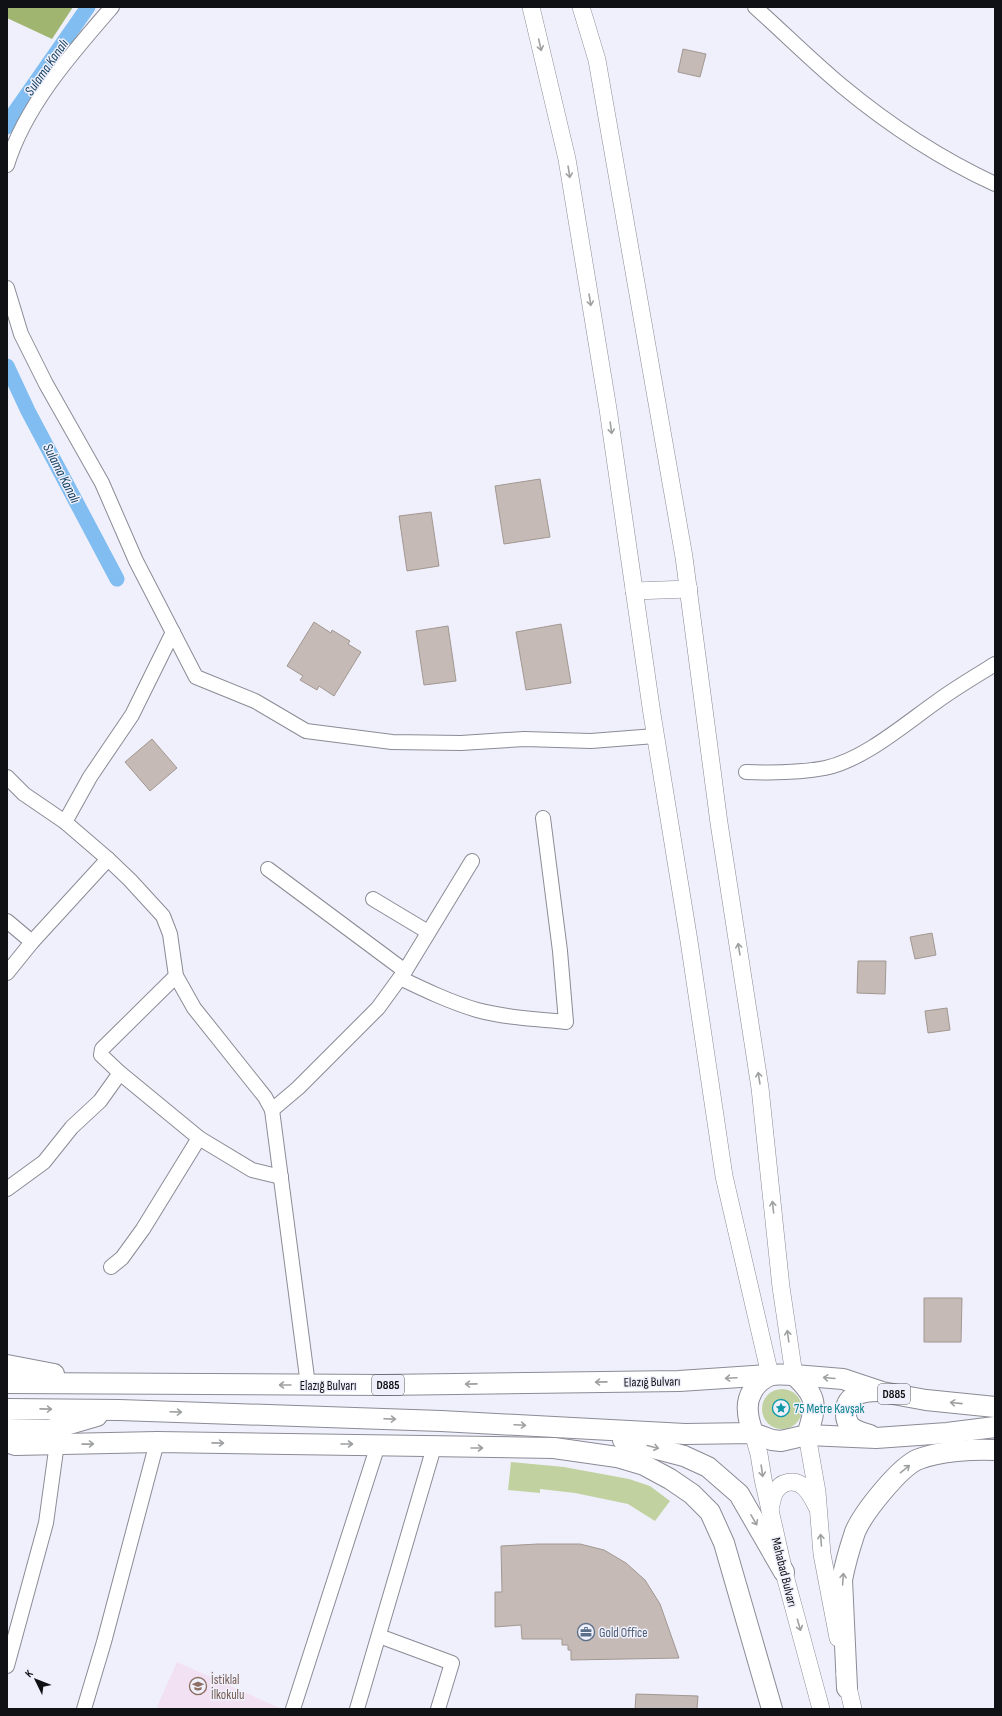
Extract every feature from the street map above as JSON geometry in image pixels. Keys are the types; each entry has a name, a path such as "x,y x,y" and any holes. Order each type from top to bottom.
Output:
{"highway":[{"path":"7,1365 107,1383"},
{"path":"753,1433 748,1412 748,1401 756,1386 770,1376 794,1375 812,1394 814,1403 814,1413 807,1435"},
{"name":"D885","path":"794,1375 843,1380 882,1392 926,1400 995,1407"},
{"name":"Elazığ Bulvarı","path":"7,1383 308,1385 679,1381 770,1376"},
{"path":"876,1438 850,1427 846,1421 846,1406 854,1395 866,1391 882,1392"},
{"path":"7,1409 119,1410 440,1421 685,1434 753,1433 772,1440 781,1441 807,1435 876,1438 947,1433 995,1427"},
{"path":"7,1430 49,1430 119,1410"},
{"path":"574,1428 684,1456 708,1467 739,1494 784,1572"},
{"path":"7,1442 15,1445 157,1442 554,1448 617,1458 644,1465 670,1479 692,1494 710,1512 724,1542 772,1709"},
{"path":"847,1688 842,1580 856,1531 887,1487 903,1470 918,1459 961,1450 995,1450"}],"main road":[{"path":"531,7 567,160 608,409 634,591 688,934 724,1176 770,1376"},
{"path":"581,7 597,60 689,589 720,823 760,1088 781,1287 794,1375"},
{"path":"634,591 689,589"},
{"name":"Mahabad Bulvarı","path":"753,1433 759,1454 762,1479 784,1572 821,1709"},
{"path":"807,1435 817,1492 822,1554 847,1688 853,1709"},
{"path":"770,1510 774,1494 780,1485 789,1481 797,1483 805,1489 819,1509"},
{"path":"847,1688 856,1709"}],"street":[{"path":"7,165 23,126 57,74 112,7"},
{"path":"755,7 842,87 902,131 960,168 995,184"},
{"path":"7,288 21,334 46,384 102,483 136,561 196,677 255,701 306,731 392,742 461,743 524,739 591,741 656,736"},
{"path":"65,822 90,777 132,715 173,632"},
{"path":"746,772 776,773 801,771 826,768 842,762 864,752 940,699 995,664"},
{"path":"7,777 24,794 65,822 108,859 130,880 163,916 170,934 176,976 194,1008 261,1091 272,1110 308,1385"},
{"path":"268,869 403,974 436,996 478,1010 525,1018 566,1022 560,951 544,818"},
{"path":"7,973 32,942 108,859"},
{"path":"272,1110 298,1088 378,1008 403,974 472,861"},
{"path":"373,899 428,932"},
{"path":"7,921 32,942"},
{"path":"176,976 102,1049 101,1055 120,1073 199,1138 252,1170 281,1177"},
{"path":"7,1189 44,1162 72,1127 100,1101 120,1073"},
{"path":"111,1267 122,1258 143,1229 199,1138"},
{"path":"84,1709 104,1642 157,1442"},
{"path":"7,1666 46,1522 57,1444"},
{"path":"293,1709 378,1445"},
{"path":"357,1709 434,1447"},
{"path":"379,1636 452,1663 438,1709"}],"shaded area":[{"name":"İstiklal İlkokulu","path":"177,1662 282,1709 156,1709"}],"green space":[{"path":"7,7 73,7 52,39 7,18"},
{"path":"782,1389 790,1391 796,1395 800,1401 802,1409 800,1417 796,1423 790,1427 782,1429 774,1427 768,1423 764,1417 762,1409 764,1401 768,1395 774,1391"},
{"path":"511,1462 564,1467 629,1479 650,1486 670,1501 655,1521 628,1504 575,1493 540,1489 540,1493 508,1490"}],"building":[{"path":"683,49 706,54 700,77 678,72"},
{"path":"540,479 550,537 504,544 495,486"},
{"path":"431,512 439,566 407,571 399,516"},
{"path":"314,622 331,633 332,630 350,641 348,644 361,652 334,696 319,686 317,690 300,680 303,676 287,666"},
{"path":"561,624 571,683 526,690 516,632"},
{"path":"448,626 456,681 424,685 416,631"},
{"path":"152,739 177,768 150,791 125,762"},
{"path":"932,933 936,955 915,959 910,937"},
{"path":"858,961 886,961 885,994 857,993"},
{"path":"947,1008 950,1030 928,1033 925,1011"},
{"path":"924,1298 962,1298 961,1342 924,1342"},
{"path":"580,1544 604,1550 626,1563 645,1580 660,1604 679,1658 571,1660 571,1650 568,1650 568,1645 562,1645 562,1639 522,1639 521,1625 495,1627 495,1592 502,1592 501,1546"},
{"path":"636,1694 698,1696 697,1709 635,1709"}],"waterway":[{"name":"Sulama Kanalı","path":"7,127 14,113 88,7"},
{"name":"Sulama Kanalı","path":"7,366 28,411 117,579"}],"place":[{"name":"75 Metre Kavşak","path":"781,1408"},
{"name":"Gold Office","path":"586,1632"},
{"name":"İstiklal İlkokulu","path":"198,1686"}]}
